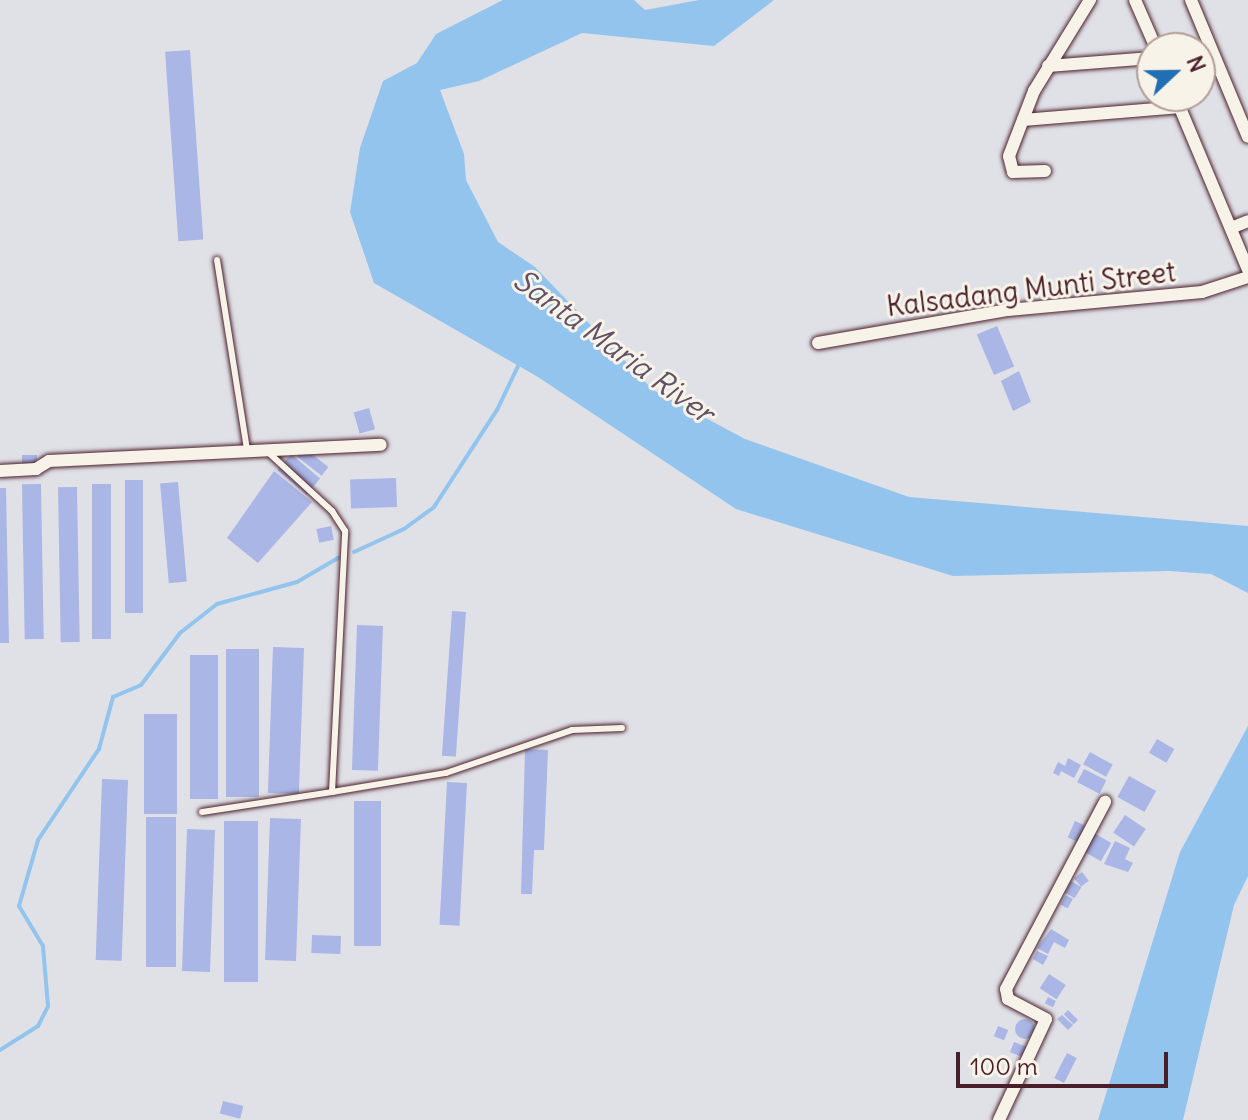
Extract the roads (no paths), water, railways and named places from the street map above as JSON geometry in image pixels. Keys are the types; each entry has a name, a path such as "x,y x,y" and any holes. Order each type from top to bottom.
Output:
{"street":[{"path":"1045,171 1013,172 1008,167 1023,120 1048,66 1090,0"},
{"path":"1135,0 1149,32"},
{"path":"1191,0 1248,137"},
{"path":"1048,66 1136,59"},
{"path":"1023,120 1136,106"},
{"path":"1183,112 1248,270"},
{"path":"1231,228 1248,221"},
{"name":"Kalsadang Munti Street","path":"818,343 1008,310 1202,292 1248,277"},
{"path":"0,471 36,469 49,461 263,448 381,445"},
{"path":"999,1120 1046,1019 1008,999 1006,989 1105,802"}],"lane":[{"path":"217,260 247,449"},
{"path":"263,448 332,511 345,531 332,792"},
{"path":"202,812 446,773 572,730 622,728"}],"water":[{"path":"503,0 634,0 645,10 699,0 774,0 714,46 582,33 479,81 440,90 464,154 466,180 498,242 535,267 653,390 745,439 909,497 1248,526 1248,593 1211,574 1169,571 953,576 736,509 538,377 374,283 350,212 360,148 383,81 417,63 436,34"},
{"path":"1248,726 1248,876 1234,905 1183,1120 1098,1120 1180,852"}],"waterway":[{"path":"354,552 404,529 434,507 497,410 520,362"},
{"path":"0,1050 38,1026 48,1006 43,946 19,906 38,840 99,749 113,697 141,685 180,633 217,604 297,582 338,558"}],"water label":[{"name":"Santa Maria River","path":"614,346"}]}
